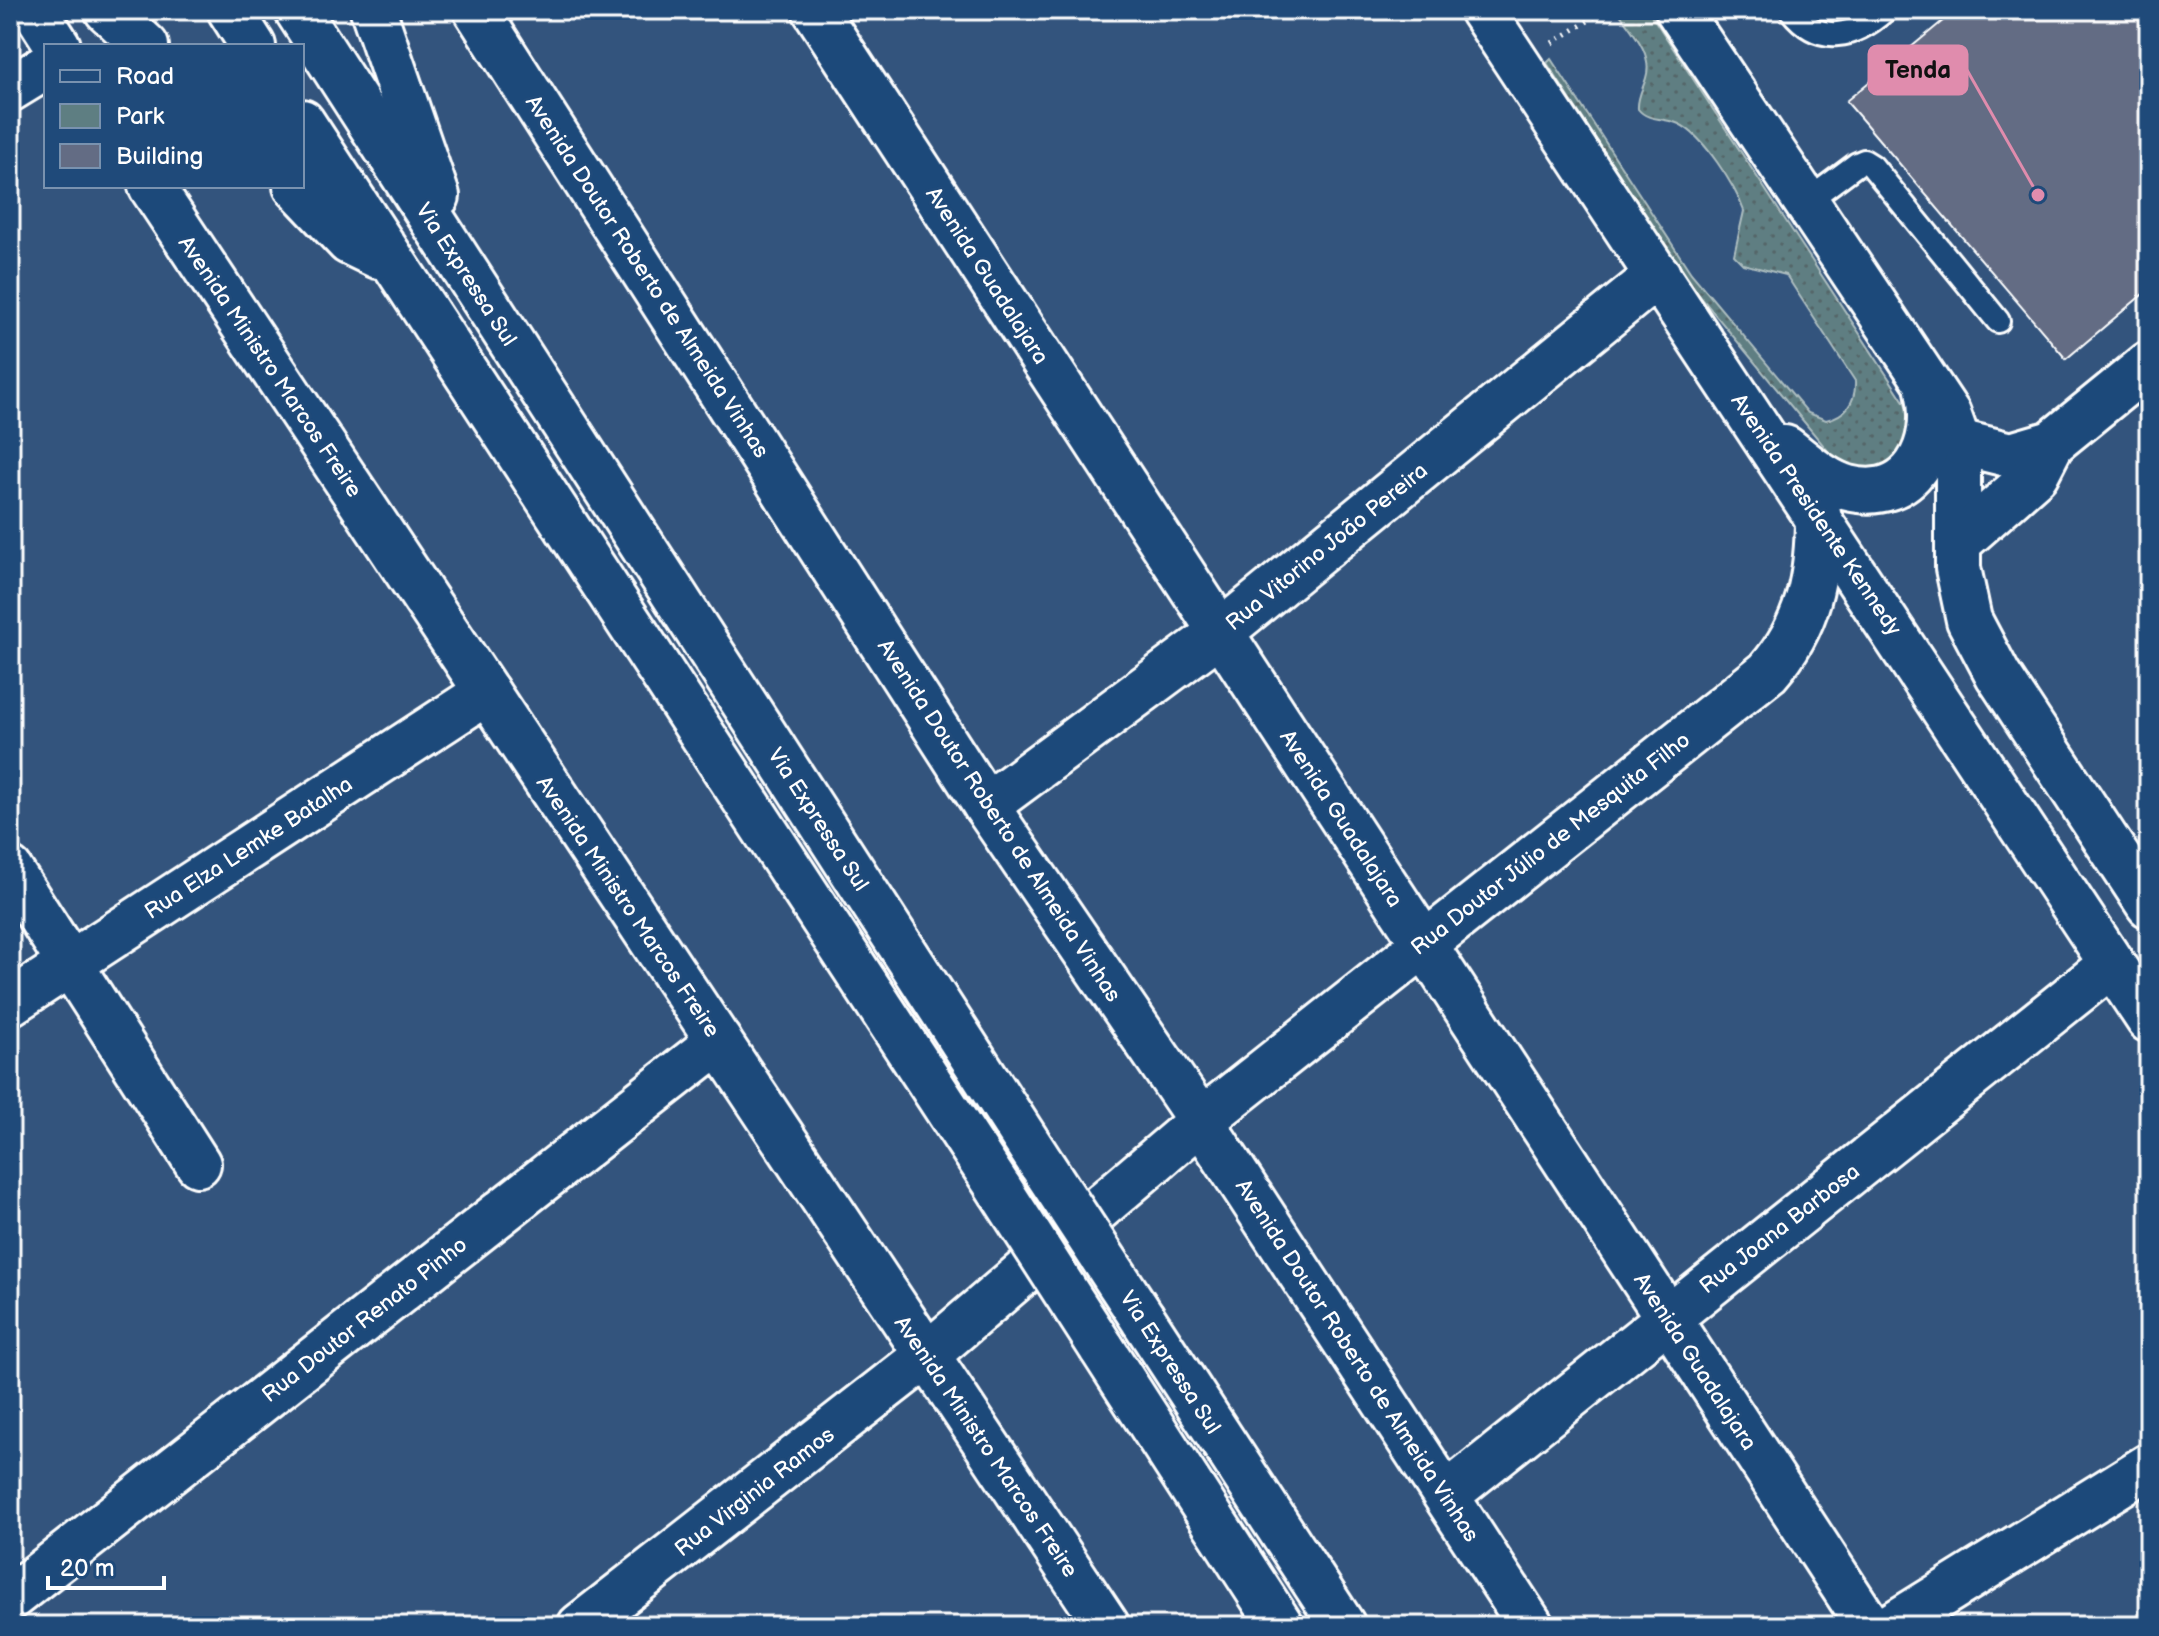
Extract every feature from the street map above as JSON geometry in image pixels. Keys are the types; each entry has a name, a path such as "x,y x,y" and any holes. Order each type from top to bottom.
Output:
{"main road":[{"path":"35,10 57,44"},
{"path":"107,10 144,44"},
{"path":"230,10 252,44"},
{"name":"Via Expressa Sul","path":"297,10 1343,1626"},
{"path":"373,10 464,269"},
{"name":"Avenida Doutor Roberto de Almeida Vinhas","path":"476,10 986,806 1201,1121 1448,1494 1531,1626"},
{"name":"Avenida Guadalajara","path":"815,10 1869,1626"},
{"name":"Avenida Presidente Kennedy","path":"1482,10 1818,514 2149,1020"},
{"path":"1678,10 1948,414 1958,442 1958,543 1962,594 1981,647 2149,905"},
{"path":"10,89 44,68"},
{"path":"304,125 1281,1626"},
{"name":"Avenida Ministro Marcos Freire","path":"152,188 1107,1626"},
{"path":"298,188 349,242 394,264"},
{"name":"Rua Vitorino João Pereira","path":"986,806 1221,632 1658,275"},
{"path":"1958,442 2011,455 2052,443 2149,364"},
{"path":"1763,432 1836,484 1859,490 1882,487 1912,471 1931,441 1933,418 1925,380"},
{"path":"1958,543 1970,528 2036,474 2052,443"},
{"name":"Rua Doutor Júlio de Mesquita Filho","path":"927,1355 1201,1121 1423,942 1768,672 1797,632 1813,590 1818,562 1818,514"},
{"name":"Rua Elza Lemke Batalha","path":"10,1003 487,692"},
{"path":"10,870 198,1164"},
{"name":"Rua Joana Barbosa","path":"1448,1494 2112,964"},
{"name":"Rua Doutor Renato Pinho","path":"10,1598 719,1041"},
{"name":"Rua Virginia Ramos","path":"580,1626 927,1355"},
{"path":"1891,1626 2149,1466"}],"lane":[{"path":"1791,10 1810,28 1838,35 1865,28 1885,10"},
{"path":"1806,202 1864,161 1872,166 1998,321"}],"path":[{"path":"1518,65 1606,10"}],"green space":[{"path":"1617,10 1648,10 1905,403 1909,421 1908,437 1902,450 1892,460 1865,468 1833,457 1684,277 1547,63 1551,59 1691,273 1808,413 1826,420 1845,411 1854,395 1855,381 1786,275 1743,264 1734,255 1744,211 1717,162 1688,130 1674,122 1647,116 1638,109 1648,69 1647,60 1639,42"}],"building":[{"path":"1956,10 2149,10 2149,289 2066,359 1846,101"}],"place":[{"name":"Tenda","path":"2038,195"}]}
